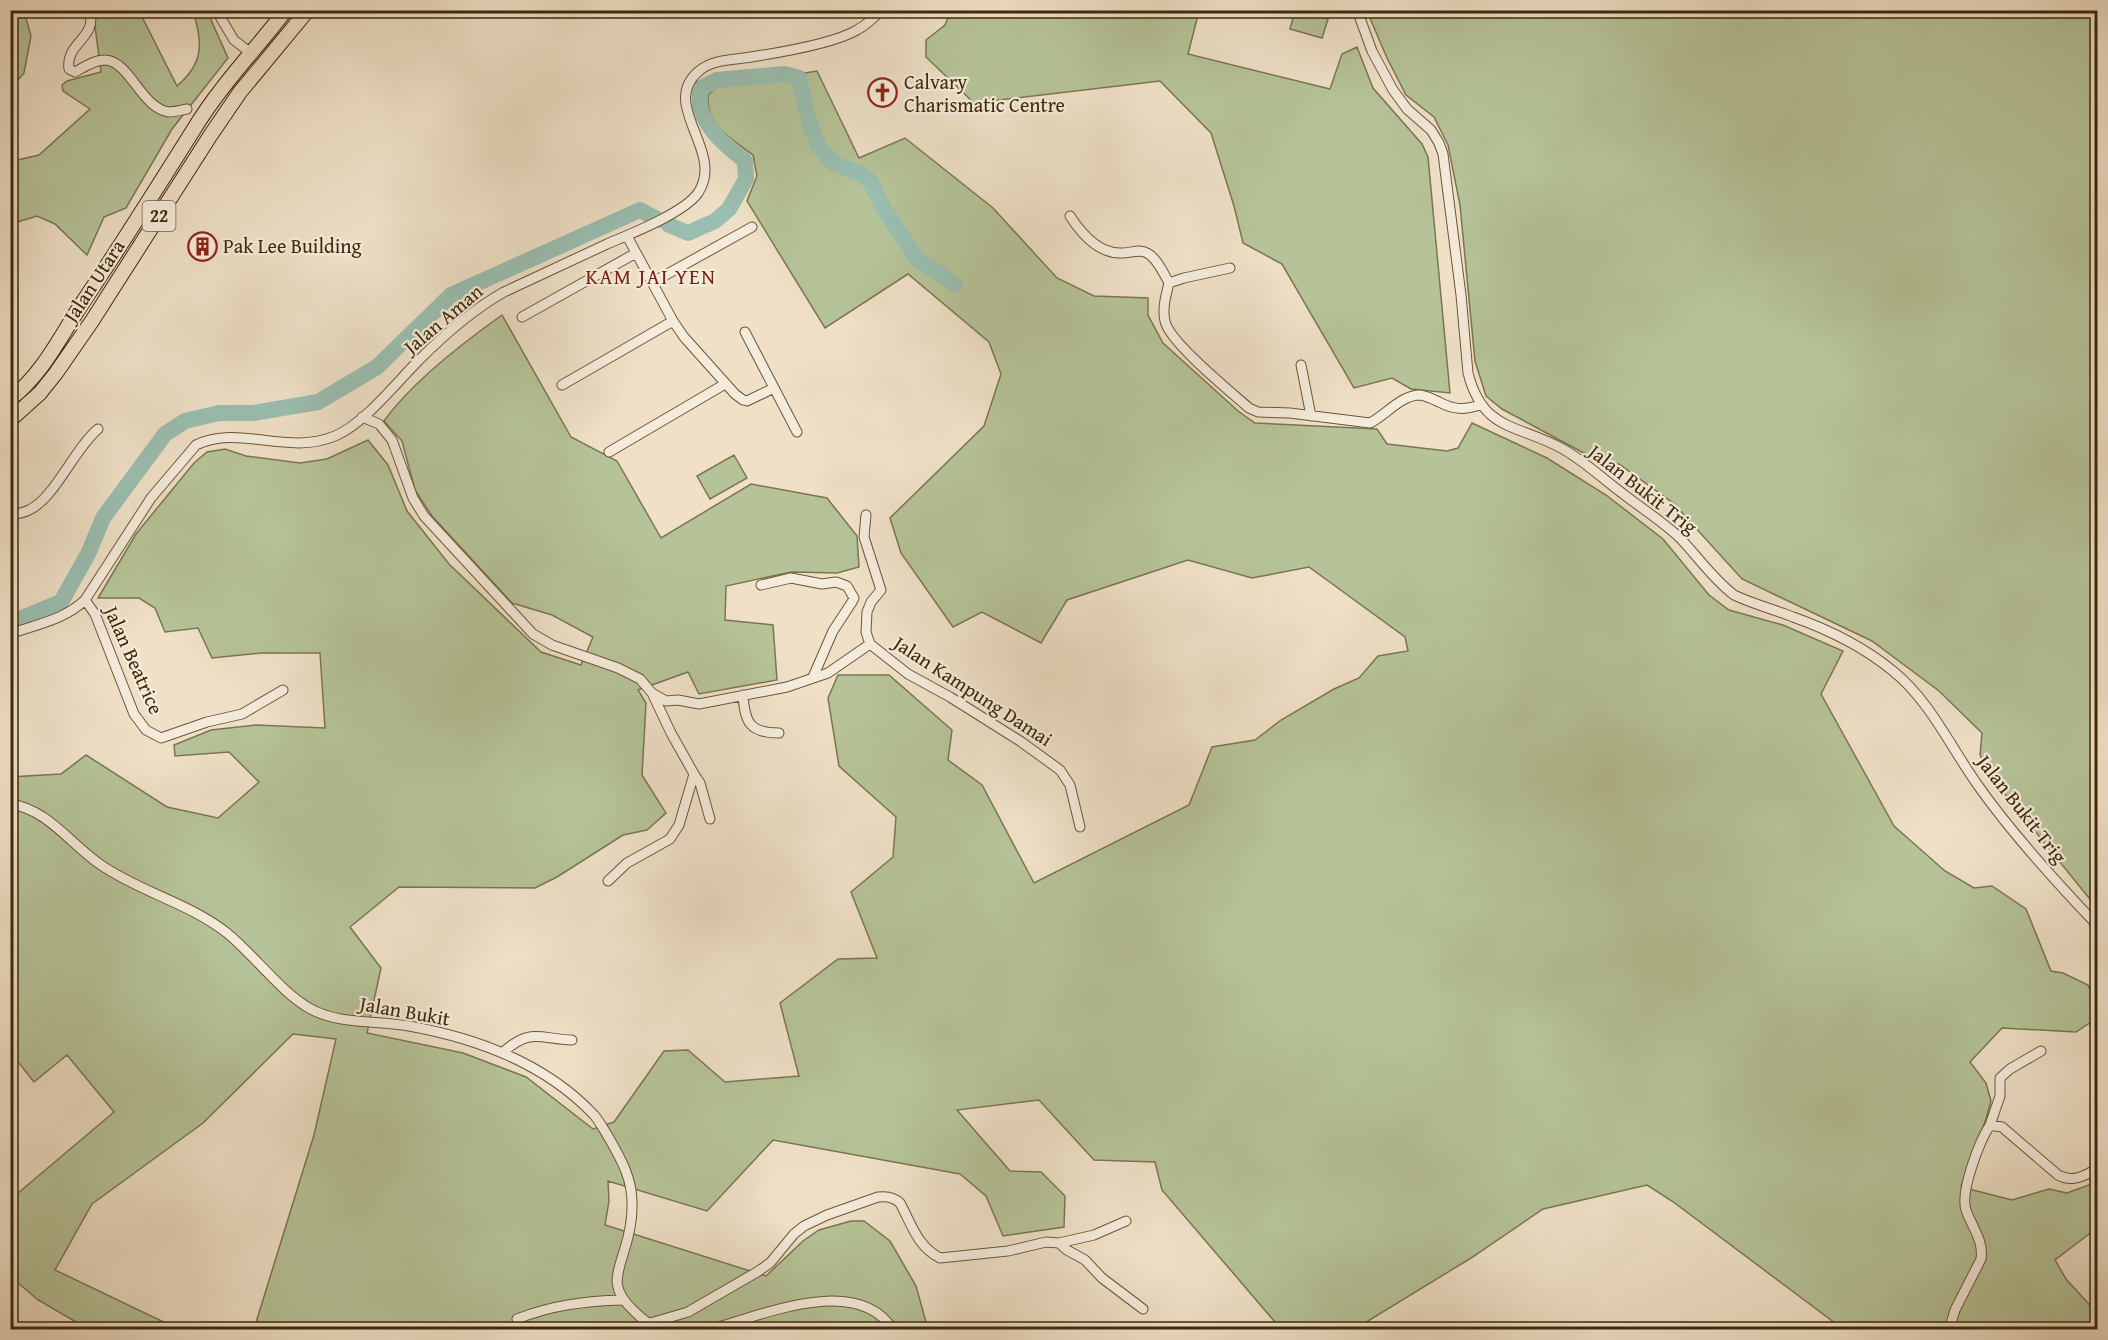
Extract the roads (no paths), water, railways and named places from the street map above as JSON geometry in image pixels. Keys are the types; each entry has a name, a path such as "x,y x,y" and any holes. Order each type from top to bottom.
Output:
{"highway":[{"name":"Jalan Utara","path":"10,399 28,383 46,360 144,210 195,126 286,10"},
{"name":"Jalan Utara","path":"10,420 40,393 56,373 240,92 308,10"}],"street":[{"path":"89,10 92,19 91,29 71,52 69,69 75,72 95,62 111,61 122,69 152,103 170,112 187,109"},
{"path":"216,10 234,40 252,54"},
{"name":"Jalan Aman","path":"10,634 57,619 76,609 85,600 151,498 196,445 224,437 287,444 319,441 337,435 362,417 440,340 487,302 627,236 692,201 699,192 706,167 687,112 685,98 687,87 697,72 713,62 753,57 855,32 881,10"},
{"path":"1070,216 1080,231 1101,248 1120,254 1140,251 1147,253 1157,262 1169,283 1165,304 1165,322 1198,363 1249,408 1258,412 1290,413 1370,423 1393,406 1420,395 1450,408 1465,410 1480,405 1468,373 1448,188 1439,143 1431,130 1407,109 1393,90 1372,51 1357,10"},
{"path":"652,282 752,227"},
{"path":"627,236 672,321 725,384 739,398 747,401 774,388"},
{"path":"522,317 636,253"},
{"path":"1169,283 1230,268"},
{"path":"562,385 672,321"},
{"path":"745,332 797,432"},
{"path":"1301,365 1311,416"},
{"path":"609,452 725,384"},
{"name":"Jalan Bukit Trig","path":"1480,405 1486,412 1509,427 1564,450 1666,525 1725,589 1734,595 1830,633 1894,671 1918,696 1940,725 1985,795 2054,880 2097,926"},
{"path":"362,417 379,424 392,440 413,498 424,516 525,627 552,645 618,668 639,680 652,693 666,701 678,700 699,704 788,687 828,673 870,644"},
{"path":"10,515 29,510 39,503 98,429"},
{"name":"Jalan Kampung Damai","path":"866,515 864,537 881,590 867,612 866,632 870,644 908,674 1020,741 1060,770 1070,785 1080,827"},
{"path":"761,585 791,578 822,584 836,582 851,590 854,598 833,631 813,677"},
{"name":"Jalan Beatrice","path":"85,600 95,614 134,714 139,723 155,736 166,736 207,722 242,714 283,690"},
{"path":"652,693 700,783 710,819"},
{"path":"743,695 747,720 752,726 765,733 779,733"},
{"path":"608,881 627,863 670,839 679,825 694,774"},
{"name":"Jalan Bukit","path":"10,804 36,811 90,858 110,871 209,920 241,945 296,998 314,1010 330,1017 417,1028 502,1053 561,1086 595,1116 625,1166 632,1190 632,1206 625,1249 617,1274 618,1289 623,1300"},
{"path":"502,1053 511,1045 530,1036 540,1035 572,1040"},
{"path":"1948,1329 1981,1259 1980,1239 1966,1209 1964,1197 1983,1136 1990,1125 2000,1096 2000,1078 2010,1069 2041,1051"},
{"path":"1990,1125 2002,1127 2065,1179 2080,1177 2097,1168"},
{"path":"648,1326 688,1312 757,1272 770,1263 794,1233 804,1226 827,1215 878,1197 892,1198 900,1203 922,1245 940,1258 1008,1251 1046,1242 1059,1243 1094,1235 1126,1221"},
{"path":"1059,1243 1066,1250 1085,1260 1102,1278 1143,1309"},
{"path":"517,1319 538,1311 572,1303 623,1300 648,1326 660,1329"},
{"path":"708,1329 783,1308 837,1301 866,1306 878,1312 893,1329"}],"waterway":[{"path":"669,225 688,233 715,221 729,209 746,179 745,161 719,138 704,117 700,107 699,89 717,80 785,74 799,78 810,125 819,147 833,163 861,174 870,181 884,209 918,260 955,284"},
{"path":"10,623 61,602 88,554 103,518 165,434 185,421 219,413 253,413 318,402 377,367 451,295 640,210 659,220"}],"place":[{"name":"Calvary Charismatic Centre","path":"883,93"},
{"name":"Pak Lee Building","path":"202,246"}],"district":[{"name":"KAM JAI YEN","path":"651,277"}]}
